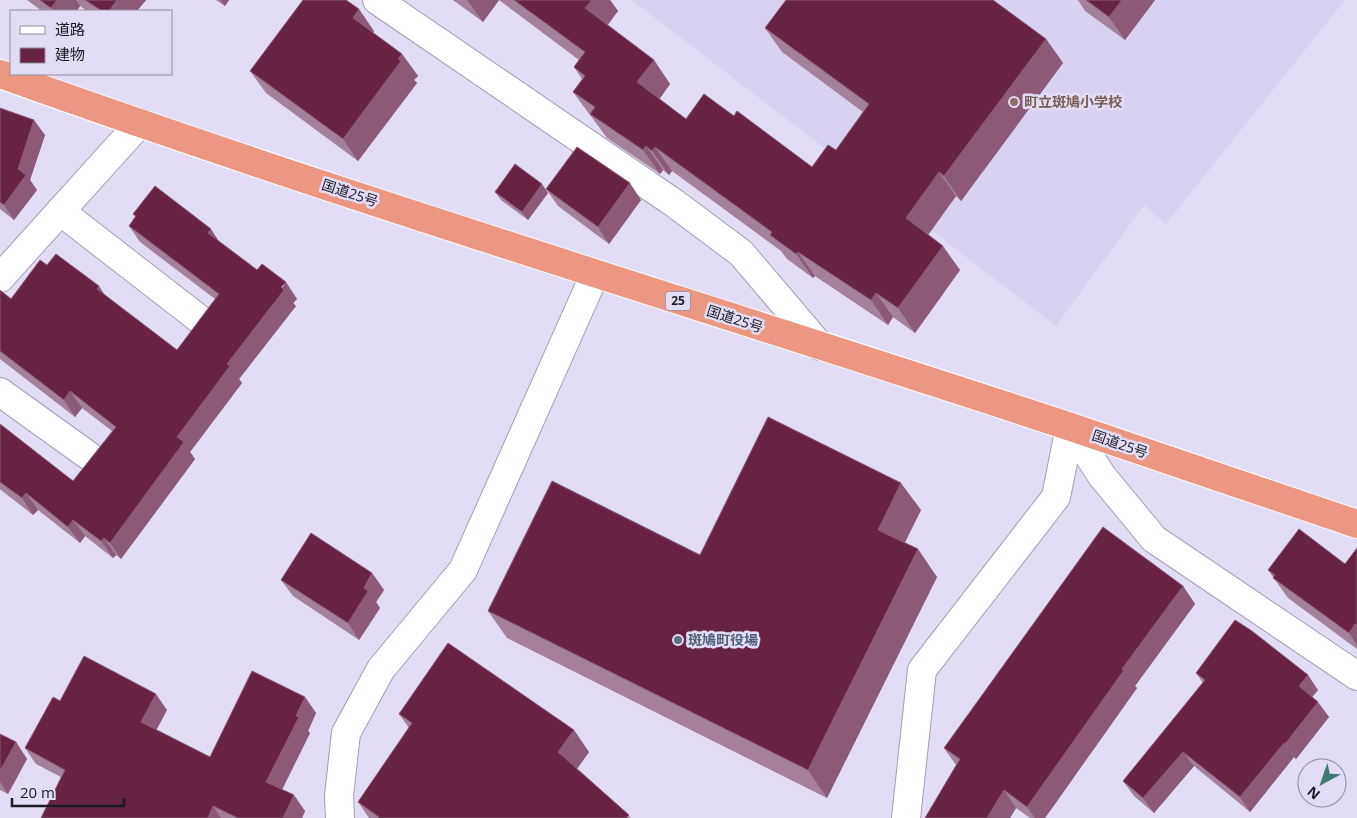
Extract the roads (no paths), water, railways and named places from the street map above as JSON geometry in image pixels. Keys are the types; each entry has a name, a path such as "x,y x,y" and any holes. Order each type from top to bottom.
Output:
{"highway":[{"name":"国道25号","path":"0,74 140,123 595,274 1070,427 1357,524"}],"street":[{"path":"377,0 674,203 741,253 820,346"},
{"path":"0,278 140,123"},
{"path":"60,211 198,318"},
{"path":"340,818 339,796 346,733 381,669 462,570 595,274"},
{"path":"0,392 89,456"},
{"path":"1070,427 1102,476 1154,539 1357,676"},
{"path":"906,818 922,670 1056,497 1070,427"}],"place":[{"name":"町立斑鳩小学校","path":"1014,102"},
{"name":"斑鳩町役場","path":"678,640"}]}
